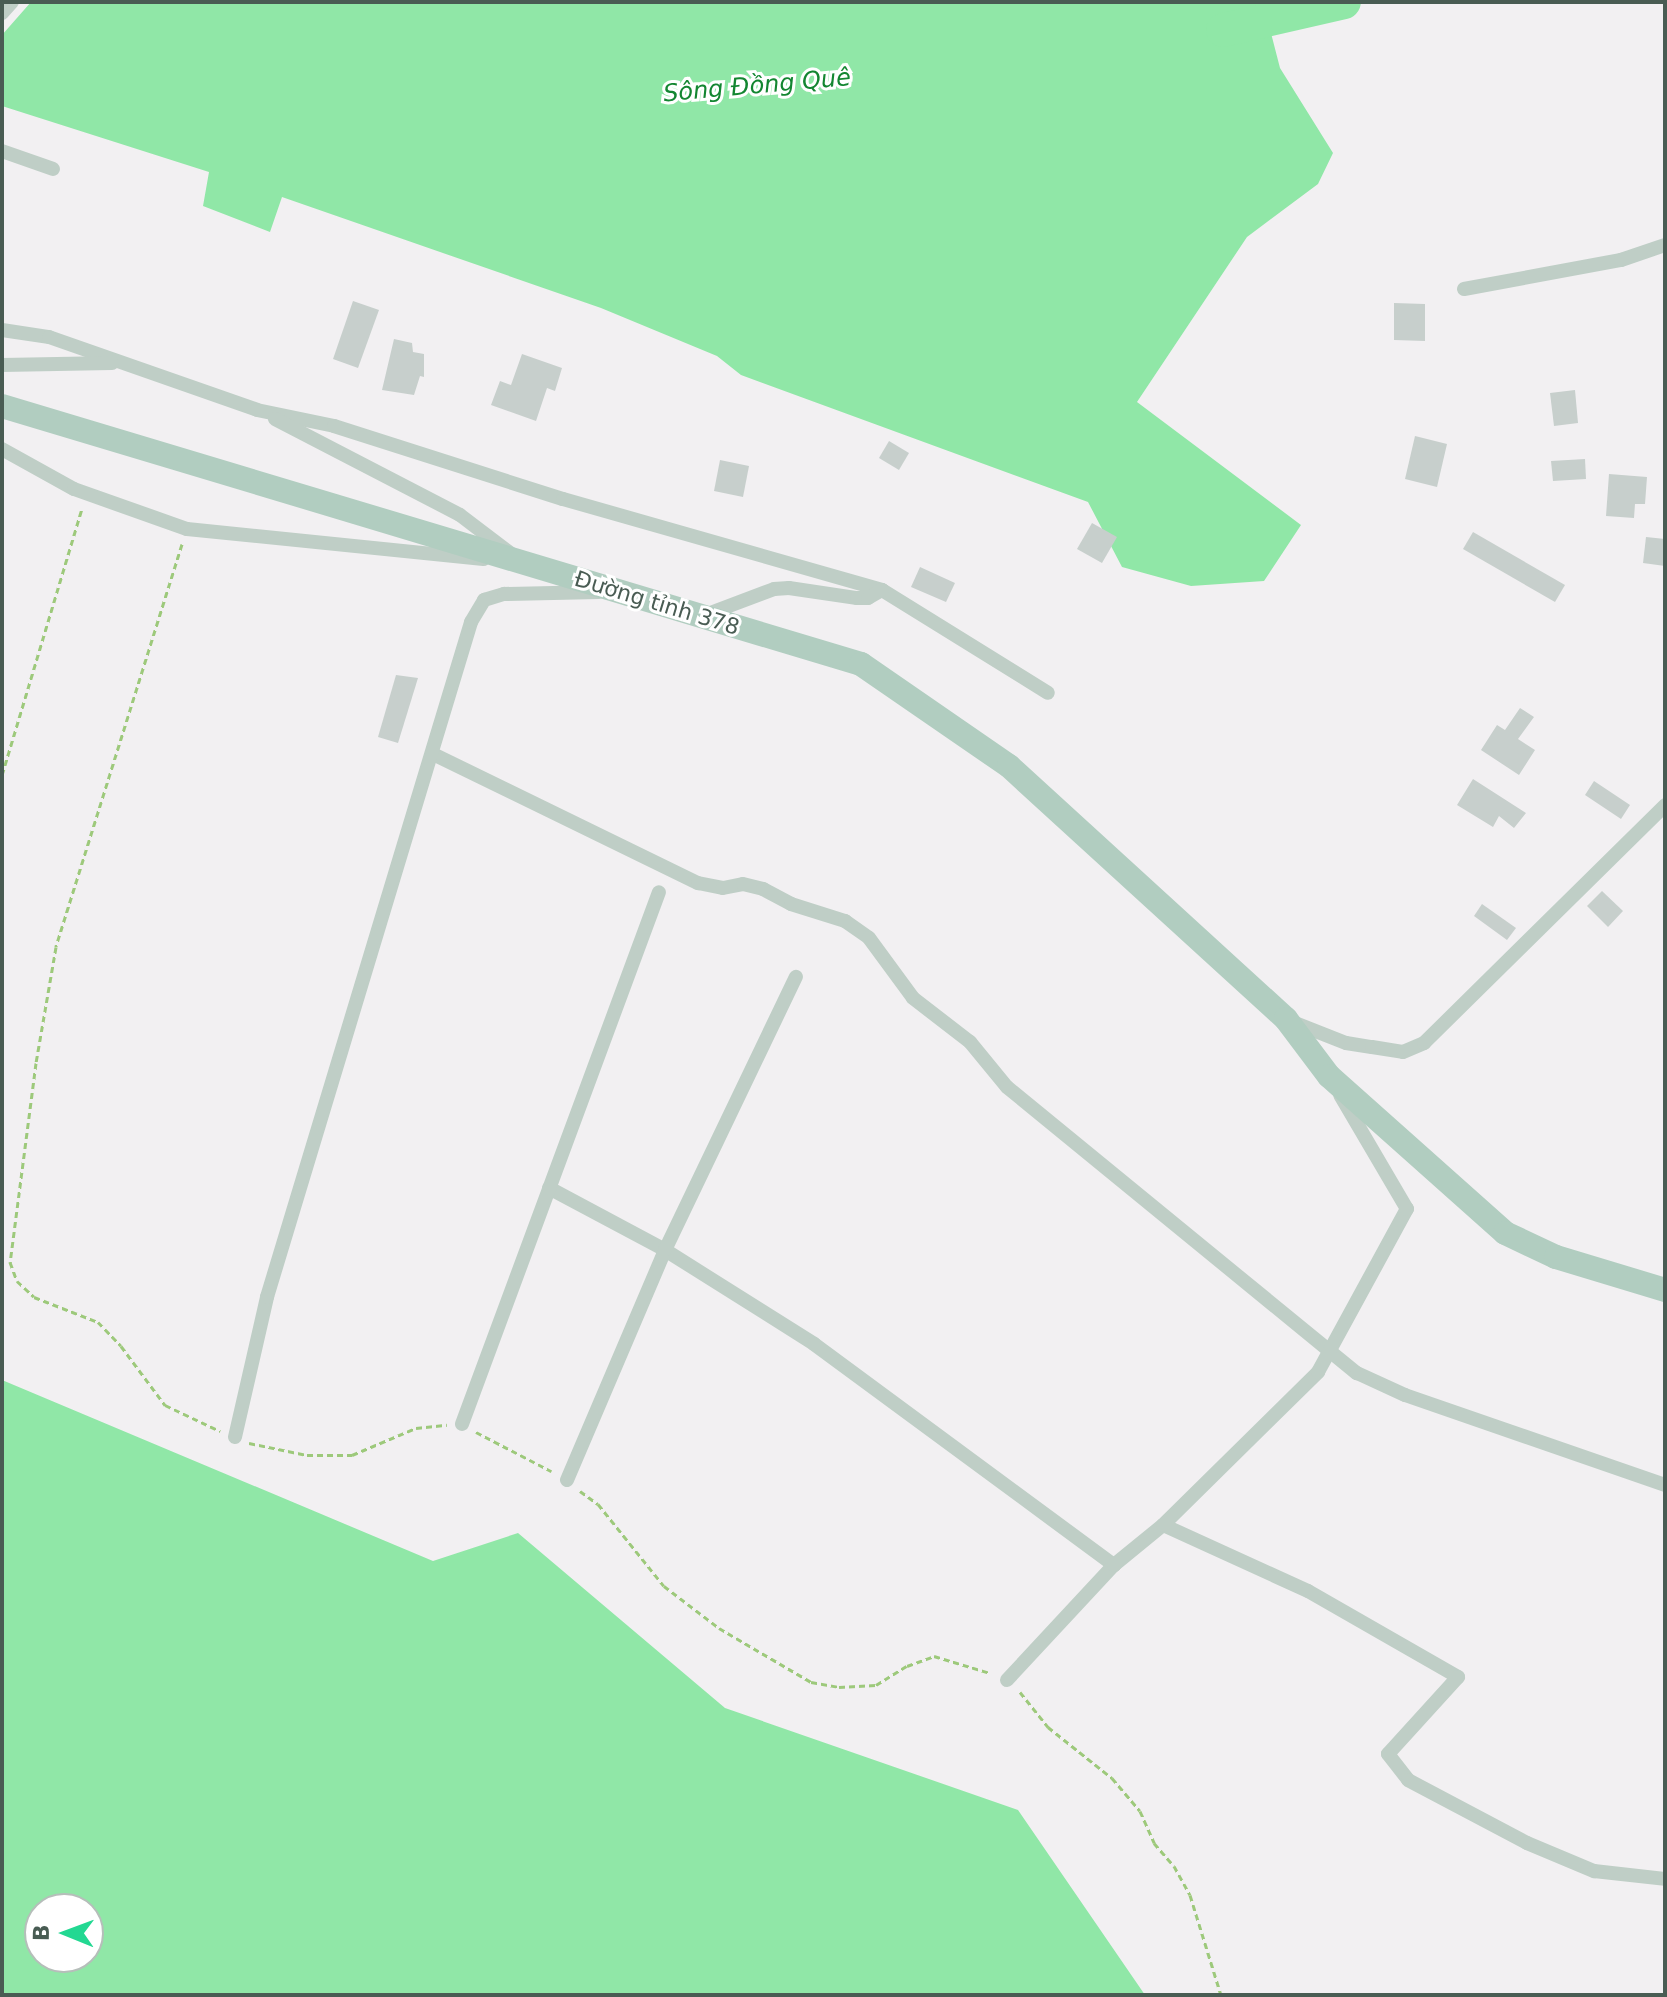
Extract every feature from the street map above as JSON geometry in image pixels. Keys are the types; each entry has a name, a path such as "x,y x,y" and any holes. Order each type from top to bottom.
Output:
{"main road":[{"name":"Đường tỉnh 378","path":"2,406 861,664 1009,766 1286,1019 1329,1076 1505,1233 1556,1257 1665,1290"}],"street":[{"path":"2,13 12,2"},
{"path":"2,151 53,169"},
{"path":"1464,289 1621,260 1665,245"},
{"path":"2,330 49,337 257,410 334,426 563,499 882,590 1048,693"},
{"path":"2,365 124,363"},
{"path":"257,410 460,515 523,563"},
{"path":"2,449 87,493 187,529 523,563"},
{"path":"701,617 774,589 789,588 857,598 868,598 882,590"},
{"path":"235,1437 267,1297 471,622 484,600 504,594 615,591"},
{"path":"433,754 698,883 723,888 743,884 763,889 791,904 845,921 869,938 913,998 970,1042 1007,1087 1357,1373 1405,1395 1665,1485"},
{"path":"1286,1019 1346,1043 1403,1052 1424,1043 1665,805"},
{"path":"462,1424 659,892"},
{"path":"567,1480 665,1250 796,977"},
{"path":"1007,1680 1114,1565 1163,1525 1318,1372 1407,1209 1329,1076"},
{"path":"549,1188 665,1250 814,1344 1114,1565"},
{"path":"1163,1525 1308,1591 1458,1677 1388,1754 1408,1780 1527,1843 1594,1871 1665,1879"}],"path":[{"path":"2,775 87,493"}],"water":[{"path":"31,2 1263,2 1280,68 1333,153 1318,184 1247,237 1137,402 1301,525 1264,581 1191,586 1122,567 1088,502 741,375 717,356 601,308 282,197 270,232 203,206 209,172 2,106 2,35"},
{"path":"2,1380 433,1561 518,1533 725,1708 1018,1810 1145,1995 2,1995"}],"building":[{"path":"353,301 379,310 358,368 333,359"},
{"path":"1394,303 1425,304 1425,341 1394,340"},
{"path":"394,339 412,343 413,352 424,354 424,377 420,376 414,395 382,390"},
{"path":"522,354 562,368 555,391 547,388 536,421 491,405 500,381 511,385"},
{"path":"1575,390 1578,423 1554,426 1550,393"},
{"path":"1415,436 1447,444 1437,487 1405,479"},
{"path":"889,441 909,453 899,470 879,458"},
{"path":"1585,459 1586,479 1553,481 1551,461"},
{"path":"720,460 749,466 743,497 714,491"},
{"path":"1609,474 1647,477 1645,504 1635,504 1634,518 1606,516"},
{"path":"1092,523 1117,537 1102,563 1077,549"},
{"path":"1473,532 1565,585 1555,602 1463,549"},
{"path":"1646,537 1665,539 1665,566 1643,563"},
{"path":"920,567 955,583 946,602 911,587"},
{"path":"396,675 418,678 398,743 378,737"},
{"path":"1520,708 1534,717 1518,739 1535,750 1519,775 1481,750 1497,725 1505,730"},
{"path":"1473,779 1526,813 1514,828 1499,816 1493,827 1457,805"},
{"path":"1594,781 1630,805 1621,819 1585,795"},
{"path":"1602,891 1623,911 1608,927 1587,906"},
{"path":"1482,904 1516,928 1507,940 1474,916"}],"waterway":[{"name":"Sông Đồng Quê","path":"1223,30 1344,2"}]}
